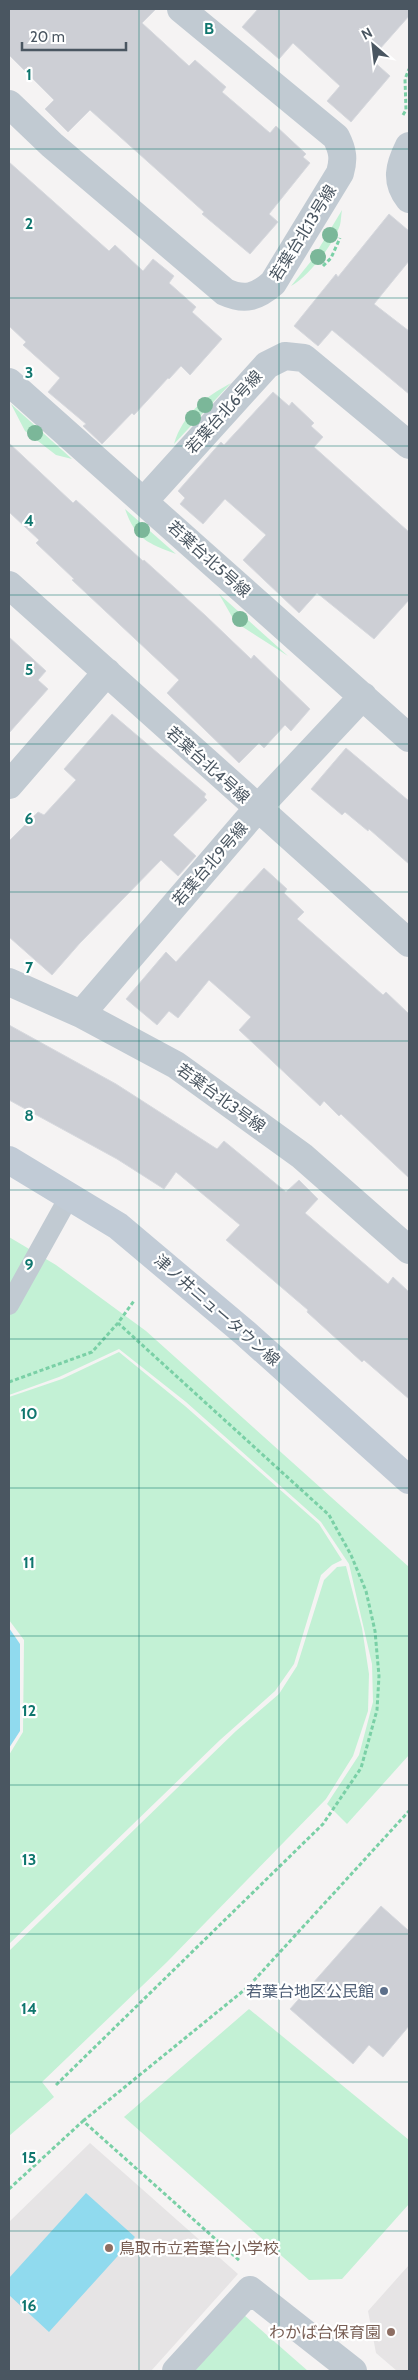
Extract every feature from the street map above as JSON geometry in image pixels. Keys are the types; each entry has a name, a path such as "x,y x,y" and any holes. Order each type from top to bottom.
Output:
{"street":[{"name":"若葉台北13号線","path":"9,104 52,145 225,292 236,297 248,298 261,294 273,283 340,173 344,161 342,151 332,134 181,9"},
{"path":"409,146 401,162 399,181 409,200"},
{"name":"若葉台北6号線","path":"144,501 267,366 285,356 297,355 304,358 409,445"},
{"name":"若葉台北5号線","path":"9,382 409,738"},
{"name":"若葉台北4号線","path":"9,585 257,809 409,943"},
{"path":"9,785 106,672"},
{"name":"若葉台北9号線","path":"81,1014 257,809 363,696"},
{"name":"若葉台北3号線","path":"9,982 81,1014 176,1065 302,1156 409,1250"},
{"name":"津ノ井ニュータウン線","path":"9,1160 118,1226 245,1333 409,1480"},
{"path":"176,2371 250,2290 353,2371"}],"lane":[{"path":"9,1305 69,1196"}],"path":[{"path":"9,1382 92,1352 118,1324 134,1301"},
{"path":"56,2084 323,1824 361,1768 377,1710 379,1676 376,1640 366,1591 351,1555 329,1516 118,1324"},
{"path":"9,2189 83,2121 248,1986 409,1811"},
{"path":"83,2121 251,2271 250,2290"}],"shaded area":[{"name":"鳥取市立若葉台小学校","path":"90,2143 238,2274 151,2371 9,2371 9,2222"},
{"name":"わかば台保育園","path":"409,2265 409,2371 397,2371 376,2353 368,2311"}],"green space":[{"path":"342,210 337,233 326,250 312,268 298,282 291,286 312,260"},
{"path":"231,383 174,444 178,433 189,415 212,394"},
{"path":"11,404 72,459 56,455 25,431"},
{"path":"125,509 176,554 144,539 134,528"},
{"path":"219,594 288,656 235,622"},
{"path":"9,1237 56,1265 146,1331 409,1567 409,1755 347,1824 327,1804 359,1755 373,1702 372,1664 349,1564 321,1522 186,1402 119,1349 59,1377 9,1395"},
{"path":"119,1352 185,1406 319,1524 342,1560 332,1565 321,1575 294,1664 275,1691 220,1740 9,1944 9,1755 23,1732 24,1640 9,1620 9,1397 62,1379"},
{"path":"346,1566 362,1628 369,1674 368,1711 353,1756 326,1799 167,1962 42,2082 54,2097 9,2136 9,1951 236,1731 279,1694 297,1666 324,1580 337,1567"},
{"path":"249,2009 409,2140 409,2204 342,2279 309,2280 124,2117"},
{"path":"244,2315 308,2371 194,2371"}],"water":[{"path":"9,1628 20,1644 20,1731 9,1748"},
{"path":"86,2193 135,2237 49,2332 9,2295 9,2278"}],"building":[{"path":"9,9 156,9 142,23 189,66 195,60 226,87 222,92 270,133 276,126 306,154 303,157 310,163 269,214 278,222 250,254 202,214 204,212 90,110 68,132 45,109 54,100 9,55"},
{"path":"258,9 409,9 409,16 371,59 390,76 351,122 327,101 340,86 293,43 279,59 242,27"},
{"path":"9,162 109,251 115,245 143,271 153,259 174,276 169,283 196,307 192,312 222,339 190,375 181,366 134,415 132,413 102,444 83,426 86,424 48,392 60,378 23,345 26,342 9,326"},
{"path":"389,214 409,231 409,261 374,304 409,331 409,394 332,330 318,346 294,326 336,274 338,277"},
{"path":"273,392 289,406 292,402 314,423 311,426 323,437 314,447 409,532 409,600 374,639 317,593 299,613 243,560 266,535 225,499 203,524 180,504 185,498 178,491 221,442 224,445"},
{"path":"9,443 73,503 76,500 144,560 251,659 254,655 310,709 291,731 285,725 264,748 259,743 239,763 167,693 179,680 72,580 74,579 36,543 39,540 9,512"},
{"path":"9,637 46,671 38,680 48,689 9,733"},
{"path":"112,714 206,794 204,797 207,800 173,835 196,856 178,876 161,860 80,943 52,975 9,937 9,841 38,812 44,815 76,780 64,769"},
{"path":"346,748 409,801 409,864 369,829 368,831 345,812 342,815 311,789"},
{"path":"264,868 287,889 284,893 304,912 297,919 383,995 386,992 409,1014 409,1178 341,1114 339,1116 324,1101 320,1106 239,1030 251,1017 209,980 178,1018 169,1011 157,1025 126,999 166,952 176,962 240,891 242,892"},
{"path":"9,1025 116,1084 217,1149 224,1141 286,1192 299,1180 318,1199 305,1213 388,1284 393,1277 409,1292 409,1399 364,1360 362,1362 307,1312 308,1310 226,1240 240,1225 176,1172 164,1189 117,1159 9,1100"},
{"path":"381,1906 409,1931 409,2026 383,2057 369,2045 353,2064 290,2009"}],"place":[{"name":"若葉台地区公民館","path":"384,1991"},
{"name":"鳥取市立若葉台小学校","path":"109,2248"},
{"name":"わかば台保育園","path":"391,2332"}]}
